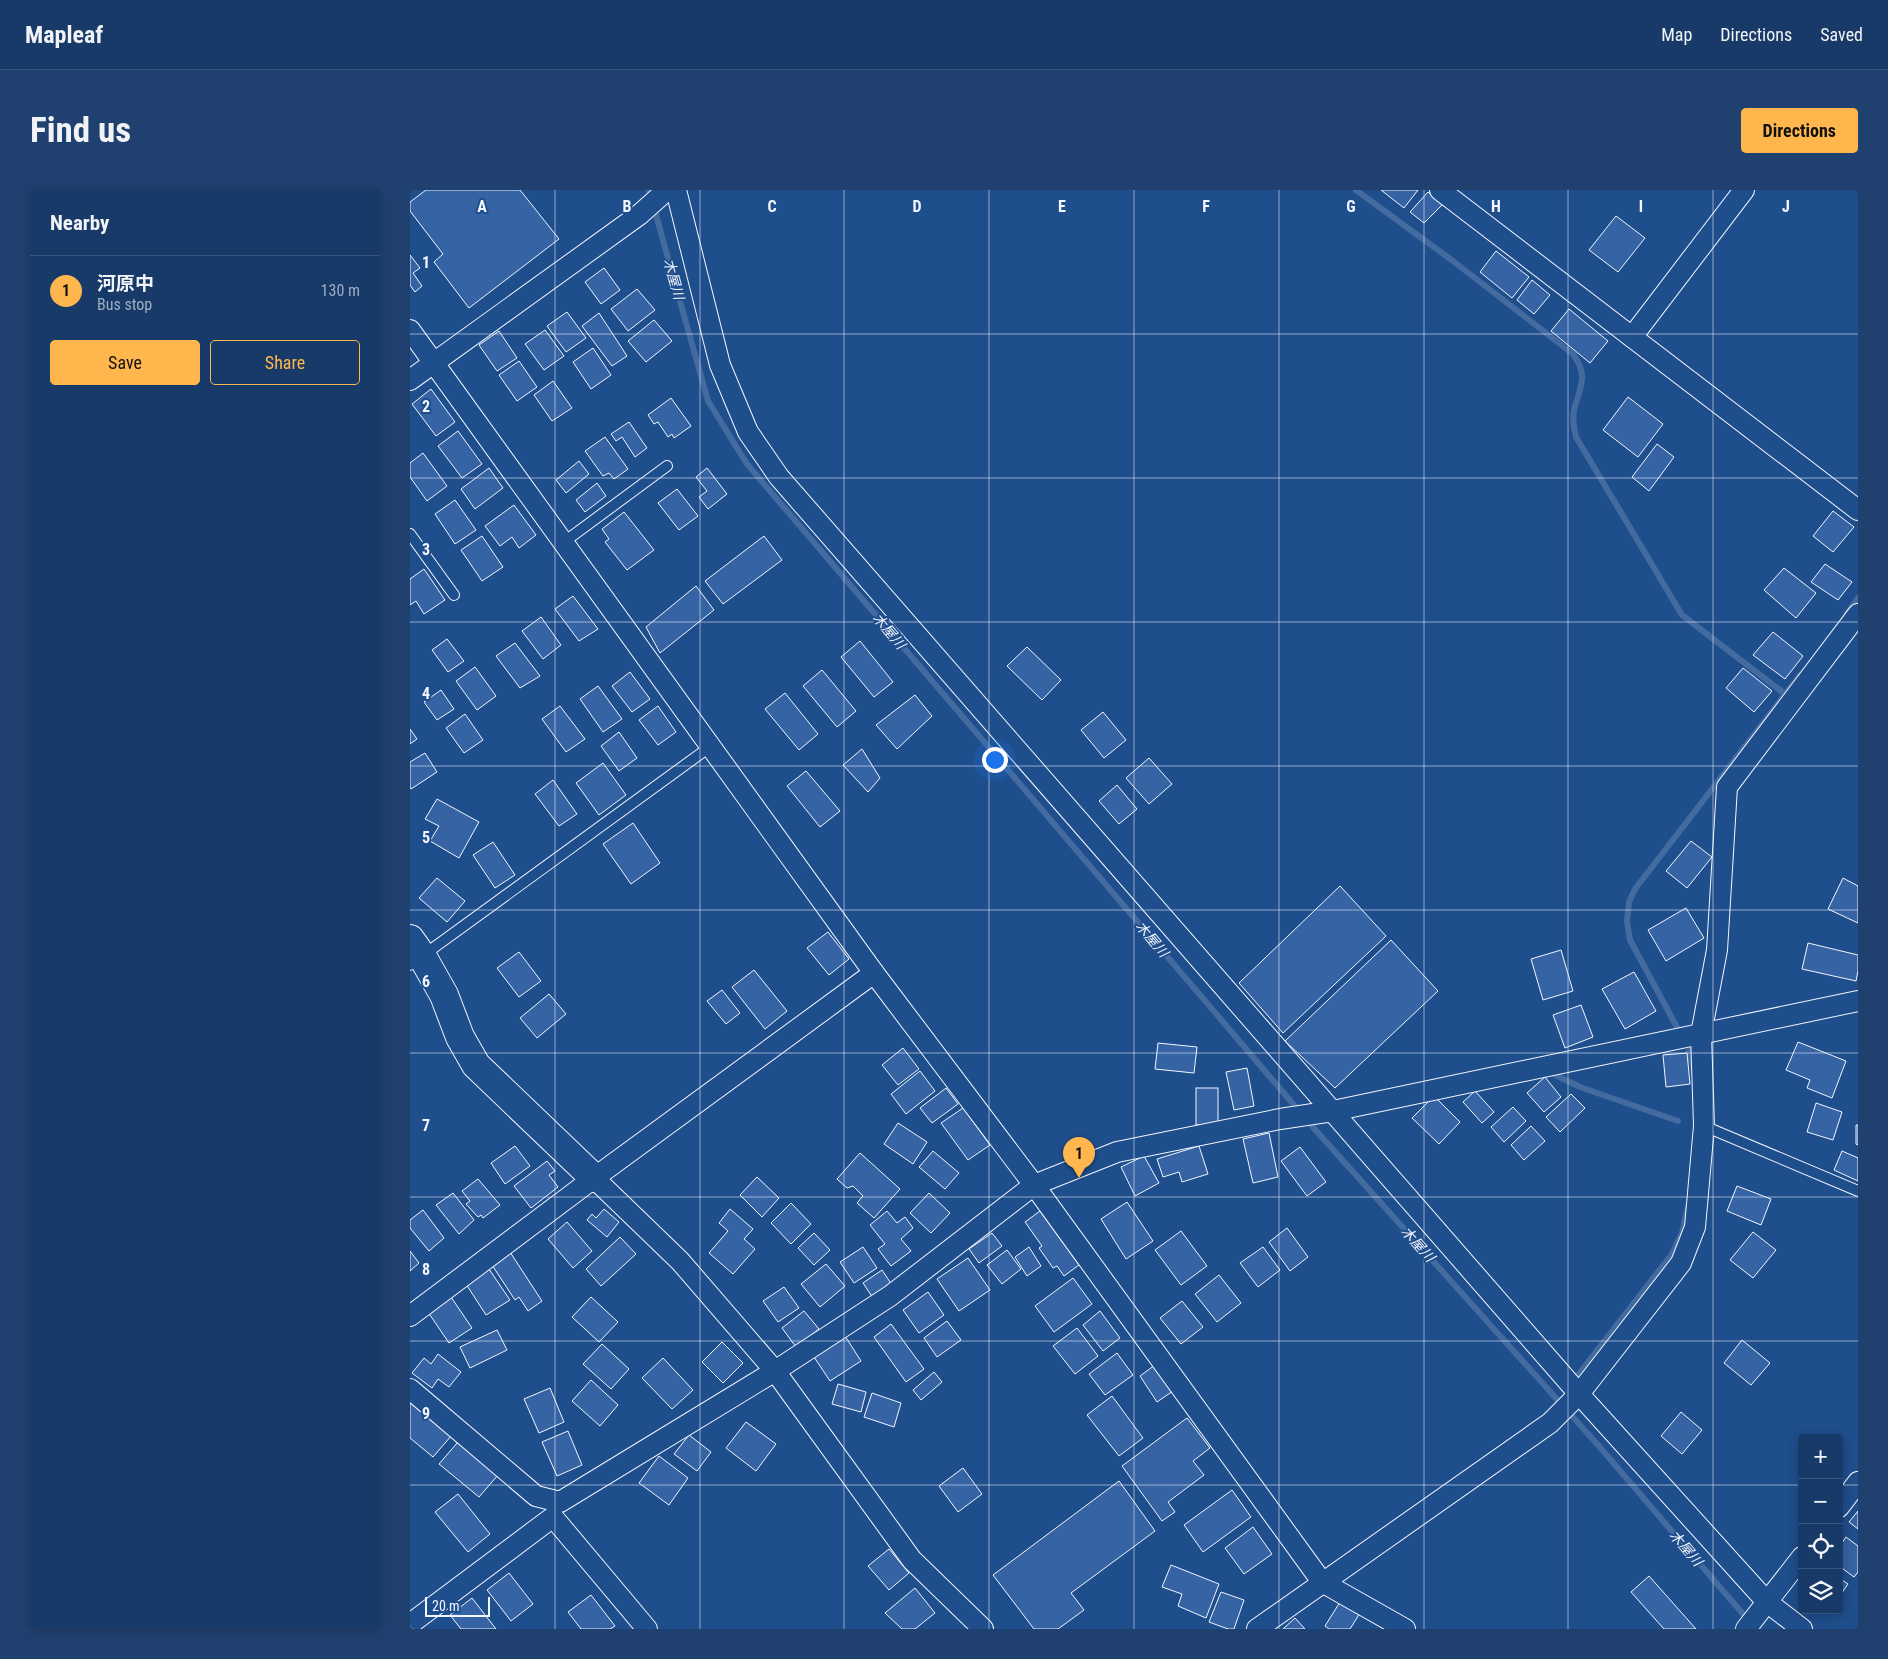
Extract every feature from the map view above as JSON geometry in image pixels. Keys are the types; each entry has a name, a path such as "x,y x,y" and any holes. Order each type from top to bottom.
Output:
{"street":[{"path":"1440,190 1858,510"},
{"path":"1632,337 1744,190"},
{"path":"410,380 670,191 720,365 748,432 779,477 1579,1394 1767,1602 1802,1629"},
{"path":"410,330 874,973 1034,1185 1322,1582 1405,1629"},
{"path":"1257,1629 1550,1422 1579,1394 1681,1263 1695,1227 1704,1126 1701,1034 1717,950 1727,787 1858,614"},
{"path":"414,953 444,995 460,1037 476,1065 680,1261 775,1371 912,1560 983,1629"},
{"path":"410,1316 594,1178 874,973"},
{"path":"410,1624 551,1508 775,1371 890,1296 1034,1185 1117,1152 1280,1119 1333,1111 1858,1001"},
{"path":"410,1390 551,1508 647,1629"},
{"path":"1843,1502 1858,1482"},
{"path":"1746,1629 1798,1562"}],"lane":[{"path":"564,542 667,466"},
{"path":"410,534 454,594"},
{"path":"414,953 710,746"},
{"path":"1704,1126 1858,1191"}],"building":[{"path":"426,190 520,190 559,239 469,308 434,262 443,254 410,211 410,202"},
{"path":"1381,190 1418,190 1404,208"},
{"path":"1428,192 1442,205 1424,223 1410,212"},
{"path":"1616,216 1645,238 1618,272 1589,250"},
{"path":"1496,251 1529,277 1512,298 1480,272"},
{"path":"410,255 420,268 413,273 422,286 415,292 410,285"},
{"path":"604,268 620,290 601,304 585,282"},
{"path":"1532,280 1550,295 1534,314 1517,300"},
{"path":"637,289 655,310 628,331 611,309"},
{"path":"1569,309 1608,341 1590,363 1551,331"},
{"path":"567,312 586,338 566,352 547,326"},
{"path":"599,313 627,356 612,366 582,326"},
{"path":"654,320 672,341 646,362 628,341"},
{"path":"545,330 564,356 544,370 525,344"},
{"path":"499,331 517,358 497,371 479,345"},
{"path":"593,348 611,375 591,389 573,362"},
{"path":"519,361 537,387 517,401 499,375"},
{"path":"553,381 572,408 552,421 534,395"},
{"path":"431,389 455,422 436,436 412,404"},
{"path":"1628,397 1663,424 1638,457 1603,430"},
{"path":"671,398 691,426 674,438 672,434 668,437 658,422 654,424 648,415"},
{"path":"629,422 647,448 635,457 622,437 616,441 611,434"},
{"path":"458,431 482,464 462,478 438,446"},
{"path":"605,437 628,469 614,479 609,473 603,476 585,451"},
{"path":"1657,444 1674,457 1649,491 1632,477"},
{"path":"423,453 447,486 427,501 410,477 410,463"},
{"path":"579,461 589,474 566,493 556,480"},
{"path":"489,468 503,488 475,509 461,489"},
{"path":"707,468 727,494 708,509 699,497 707,491 696,477"},
{"path":"597,483 606,496 585,512 576,500"},
{"path":"677,489 698,516 679,530 658,503"},
{"path":"455,500 476,530 455,544 435,514"},
{"path":"514,505 536,535 519,548 512,537 500,546 485,526"},
{"path":"1833,511 1854,527 1833,552 1813,536"},
{"path":"624,512 654,550 627,570 605,542 609,539 602,529"},
{"path":"482,536 503,567 482,581 461,550"},
{"path":"764,536 782,560 723,604 705,581"},
{"path":"1825,564 1852,582 1838,600 1811,582"},
{"path":"1784,568 1816,593 1796,618 1764,590"},
{"path":"424,569 445,600 424,614 416,601 410,605 410,579"},
{"path":"696,586 714,610 660,653 646,627"},
{"path":"573,596 598,629 579,641 555,609"},
{"path":"541,617 561,645 543,659 522,631"},
{"path":"1773,632 1803,656 1785,679 1753,655"},
{"path":"447,639 464,661 448,672 432,650"},
{"path":"860,641 893,682 874,697 841,657"},
{"path":"515,643 540,676 520,688 496,656"},
{"path":"1027,647 1061,680 1042,700 1007,666"},
{"path":"475,667 496,696 477,710 456,681"},
{"path":"1743,668 1772,691 1754,712 1726,688"},
{"path":"822,670 856,711 837,727 803,686"},
{"path":"630,672 650,699 632,712 612,686"},
{"path":"598,686 622,719 603,732 580,699"},
{"path":"441,690 454,709 437,720 424,702"},
{"path":"785,693 818,734 799,750 765,709"},
{"path":"915,695 932,716 897,749 876,725"},
{"path":"560,706 585,739 566,752 542,719"},
{"path":"658,706 676,732 658,745 639,720"},
{"path":"1103,712 1126,740 1104,758 1081,730"},
{"path":"465,714 483,740 464,753 446,728"},
{"path":"410,729 417,739 410,744"},
{"path":"619,732 637,758 619,771 601,746"},
{"path":"862,749 880,778 868,792 843,765"},
{"path":"425,753 437,772 411,789 410,762"},
{"path":"1149,758 1172,784 1149,804 1126,778"},
{"path":"603,763 626,795 599,815 576,783"},
{"path":"806,771 840,811 820,827 787,786"},
{"path":"553,780 577,814 559,826 535,794"},
{"path":"1117,785 1137,809 1119,824 1099,801"},
{"path":"437,799 479,822 459,858 430,841 439,826 425,819"},
{"path":"633,823 660,863 631,884 603,844"},
{"path":"1691,841 1712,857 1687,888 1666,871"},
{"path":"493,842 515,875 495,888 473,855"},
{"path":"437,878 465,901 447,922 419,898"},
{"path":"1843,878 1858,886 1858,923 1828,909"},
{"path":"1340,886 1386,936 1283,1033 1239,983"},
{"path":"1686,908 1704,938 1666,961 1648,930"},
{"path":"828,932 849,959 829,975 807,948"},
{"path":"1391,940 1438,991 1335,1088 1285,1041"},
{"path":"1808,943 1858,955 1856,981 1802,969"},
{"path":"1561,950 1573,991 1543,1000 1531,959"},
{"path":"519,952 541,981 519,997 497,968"},
{"path":"754,970 787,1011 765,1029 732,987"},
{"path":"1634,972 1656,1011 1625,1029 1602,989"},
{"path":"722,990 740,1013 726,1024 707,1001"},
{"path":"549,994 566,1014 537,1038 520,1018"},
{"path":"1581,1005 1593,1037 1565,1048 1553,1015"},
{"path":"1798,1042 1846,1061 1832,1098 1807,1088 1810,1080 1786,1070"},
{"path":"1158,1043 1197,1047 1194,1073 1155,1069"},
{"path":"903,1048 919,1069 898,1085 882,1065"},
{"path":"1687,1053 1690,1084 1666,1087 1663,1055"},
{"path":"1247,1068 1254,1106 1234,1110 1226,1072"},
{"path":"920,1071 935,1091 906,1114 891,1094"},
{"path":"1545,1077 1561,1097 1544,1112 1527,1093"},
{"path":"946,1088 958,1104 932,1123 920,1108"},
{"path":"1196,1088 1218,1088 1218,1125 1196,1125"},
{"path":"1475,1091 1494,1112 1482,1123 1463,1102"},
{"path":"1571,1094 1585,1108 1560,1132 1546,1117"},
{"path":"1434,1096 1460,1122 1439,1144 1412,1118"},
{"path":"1816,1103 1842,1112 1833,1140 1807,1132"},
{"path":"1513,1107 1526,1121 1504,1142 1491,1127"},
{"path":"963,1108 990,1145 968,1160 941,1123"},
{"path":"898,1123 927,1142 913,1164 884,1144"},
{"path":"1856,1125 1858,1125 1858,1145 1856,1144"},
{"path":"1531,1126 1545,1141 1524,1160 1511,1145"},
{"path":"1269,1133 1278,1177 1253,1183 1243,1139"},
{"path":"515,1146 530,1166 505,1184 491,1163"},
{"path":"1199,1146 1208,1174 1182,1182 1179,1172 1163,1177 1157,1159"},
{"path":"1300,1147 1326,1182 1307,1196 1281,1161"},
{"path":"933,1151 959,1173 945,1189 919,1167"},
{"path":"1842,1151 1858,1158 1858,1181 1834,1170"},
{"path":"860,1153 900,1189 874,1218 857,1203 863,1196 853,1186 847,1188 837,1179"},
{"path":"1144,1156 1159,1183 1135,1196 1121,1167"},
{"path":"547,1161 555,1171 549,1175 558,1187 531,1208 514,1186"},
{"path":"757,1177 779,1198 762,1217 740,1195"},
{"path":"478,1179 500,1205 483,1218 481,1215 478,1217 466,1204 470,1201 462,1191"},
{"path":"1737,1186 1771,1199 1761,1225 1727,1211"},
{"path":"453,1193 474,1220 459,1234 436,1205"},
{"path":"929,1193 950,1213 931,1233 910,1213"},
{"path":"1127,1202 1153,1241 1126,1259 1101,1219"},
{"path":"791,1203 811,1224 791,1244 771,1223"},
{"path":"604,1209 619,1222 607,1237 587,1220 592,1214 596,1218"},
{"path":"730,1209 753,1229 744,1239 755,1249 733,1274 709,1253 728,1231 719,1223"},
{"path":"423,1210 444,1238 429,1251 410,1228 410,1220"},
{"path":"887,1211 897,1223 905,1217 913,1228 901,1239 911,1251 891,1266 878,1249 885,1244 870,1225"},
{"path":"1040,1211 1079,1265 1064,1276 1057,1266 1053,1268 1039,1248 1042,1246 1025,1222"},
{"path":"567,1222 592,1251 573,1268 548,1239"},
{"path":"1287,1228 1308,1257 1290,1271 1269,1242"},
{"path":"1181,1231 1207,1266 1181,1285 1155,1250"},
{"path":"1753,1232 1776,1250 1753,1278 1730,1260"},
{"path":"814,1233 830,1250 814,1265 798,1248"},
{"path":"992,1233 1002,1246 979,1263 969,1249"},
{"path":"620,1237 636,1254 601,1286 586,1269"},
{"path":"863,1247 877,1268 854,1283 840,1262"},
{"path":"1029,1247 1041,1266 1027,1276 1015,1257"},
{"path":"1263,1247 1280,1270 1258,1287 1240,1263"},
{"path":"1007,1250 1021,1269 1002,1284 987,1265"},
{"path":"410,1251 419,1263 410,1271"},
{"path":"510,1252 542,1301 528,1311 519,1297 515,1300 492,1265"},
{"path":"968,1258 990,1290 959,1311 937,1279"},
{"path":"826,1264 845,1286 820,1307 801,1284"},
{"path":"489,1269 510,1300 486,1315 466,1284"},
{"path":"882,1270 892,1285 873,1298 863,1283"},
{"path":"1219,1275 1241,1303 1217,1322 1195,1294"},
{"path":"1073,1278 1092,1304 1054,1332 1035,1306"},
{"path":"784,1287 799,1308 778,1322 763,1301"},
{"path":"928,1292 944,1315 919,1333 903,1310"},
{"path":"451,1297 472,1328 449,1343 428,1312"},
{"path":"591,1297 618,1322 599,1342 572,1317"},
{"path":"1182,1301 1203,1327 1181,1344 1160,1318"},
{"path":"804,1311 819,1329 796,1347 782,1328"},
{"path":"1100,1311 1120,1338 1103,1351 1083,1325"},
{"path":"947,1321 961,1340 937,1357 924,1338"},
{"path":"891,1324 924,1369 906,1382 874,1337"},
{"path":"1077,1328 1098,1356 1075,1374 1053,1346"},
{"path":"497,1330 507,1350 470,1368 460,1347"},
{"path":"845,1336 861,1361 830,1381 814,1357"},
{"path":"1742,1340 1770,1363 1751,1385 1724,1363"},
{"path":"722,1342 743,1363 723,1383 702,1362"},
{"path":"602,1344 629,1369 611,1389 583,1364"},
{"path":"1117,1353 1133,1375 1105,1395 1089,1374"},
{"path":"438,1354 461,1372 449,1387 438,1379 432,1388 412,1373 424,1358 431,1364"},
{"path":"663,1358 693,1390 672,1409 642,1378"},
{"path":"1155,1365 1173,1391 1157,1402 1140,1376"},
{"path":"934,1372 942,1382 921,1400 913,1390"},
{"path":"591,1380 618,1405 600,1426 572,1401"},
{"path":"838,1384 866,1392 861,1412 832,1404"},
{"path":"550,1388 564,1422 539,1433 524,1399"},
{"path":"872,1393 901,1403 894,1427 864,1417"},
{"path":"1112,1396 1143,1438 1119,1456 1087,1415"},
{"path":"412,1402 452,1435 433,1457 410,1438 410,1404"},
{"path":"1681,1412 1702,1430 1682,1454 1661,1436"},
{"path":"1187,1418 1210,1448 1193,1461 1204,1475 1168,1502 1175,1512 1162,1521 1122,1466"},
{"path":"746,1422 776,1444 756,1471 726,1448"},
{"path":"568,1431 582,1465 557,1476 542,1442"},
{"path":"689,1435 711,1452 697,1471 674,1454"},
{"path":"458,1442 498,1475 479,1497 439,1464"},
{"path":"659,1456 688,1478 669,1505 639,1483"},
{"path":"963,1468 982,1494 958,1512 939,1486"},
{"path":"1119,1481 1155,1531 1071,1593 1084,1610 1058,1629 1034,1629 993,1575"},
{"path":"1232,1490 1251,1517 1203,1552 1184,1525"},
{"path":"458,1494 490,1534 468,1552 435,1512"},
{"path":"1858,1511 1858,1529 1849,1522"},
{"path":"1253,1527 1272,1554 1244,1574 1225,1548"},
{"path":"1846,1537 1858,1546 1858,1572 1854,1577 1843,1569 1843,1541"},
{"path":"889,1549 909,1573 889,1590 868,1566"},
{"path":"1171,1565 1219,1584 1206,1618 1178,1606 1182,1594 1162,1587"},
{"path":"509,1573 533,1604 511,1621 487,1590"},
{"path":"1649,1576 1696,1629 1664,1629 1631,1592"},
{"path":"1843,1581 1848,1584 1843,1591"},
{"path":"915,1588 935,1613 915,1629 902,1629 885,1613"},
{"path":"1221,1592 1244,1600 1234,1629 1228,1629 1209,1622"},
{"path":"591,1595 615,1626 610,1629 581,1629 568,1612"},
{"path":"472,1598 496,1629 461,1629 450,1615"},
{"path":"1340,1602 1360,1613 1350,1629 1329,1629 1325,1626"},
{"path":"1295,1618 1305,1629 1283,1629"}],"waterway":[{"name":"木屋川","path":"649,190 708,401 747,464 1311,1125 1598,1445 1749,1621"},
{"path":"1356,190 1453,261 1573,354 1582,375 1581,388 1573,413 1576,437 1682,615 1785,694"},
{"path":"1847,613 1858,598"},
{"path":"1679,1031 1630,940 1627,921 1629,902 1635,889 1800,675"},
{"path":"1689,1051 1694,1072"},
{"path":"1555,1075 1580,1087 1678,1121"},
{"path":"1578,1375 1672,1254 1682,1233 1688,1206"}],"place":[{"name":"河原中","path":"1079,1178"}]}
